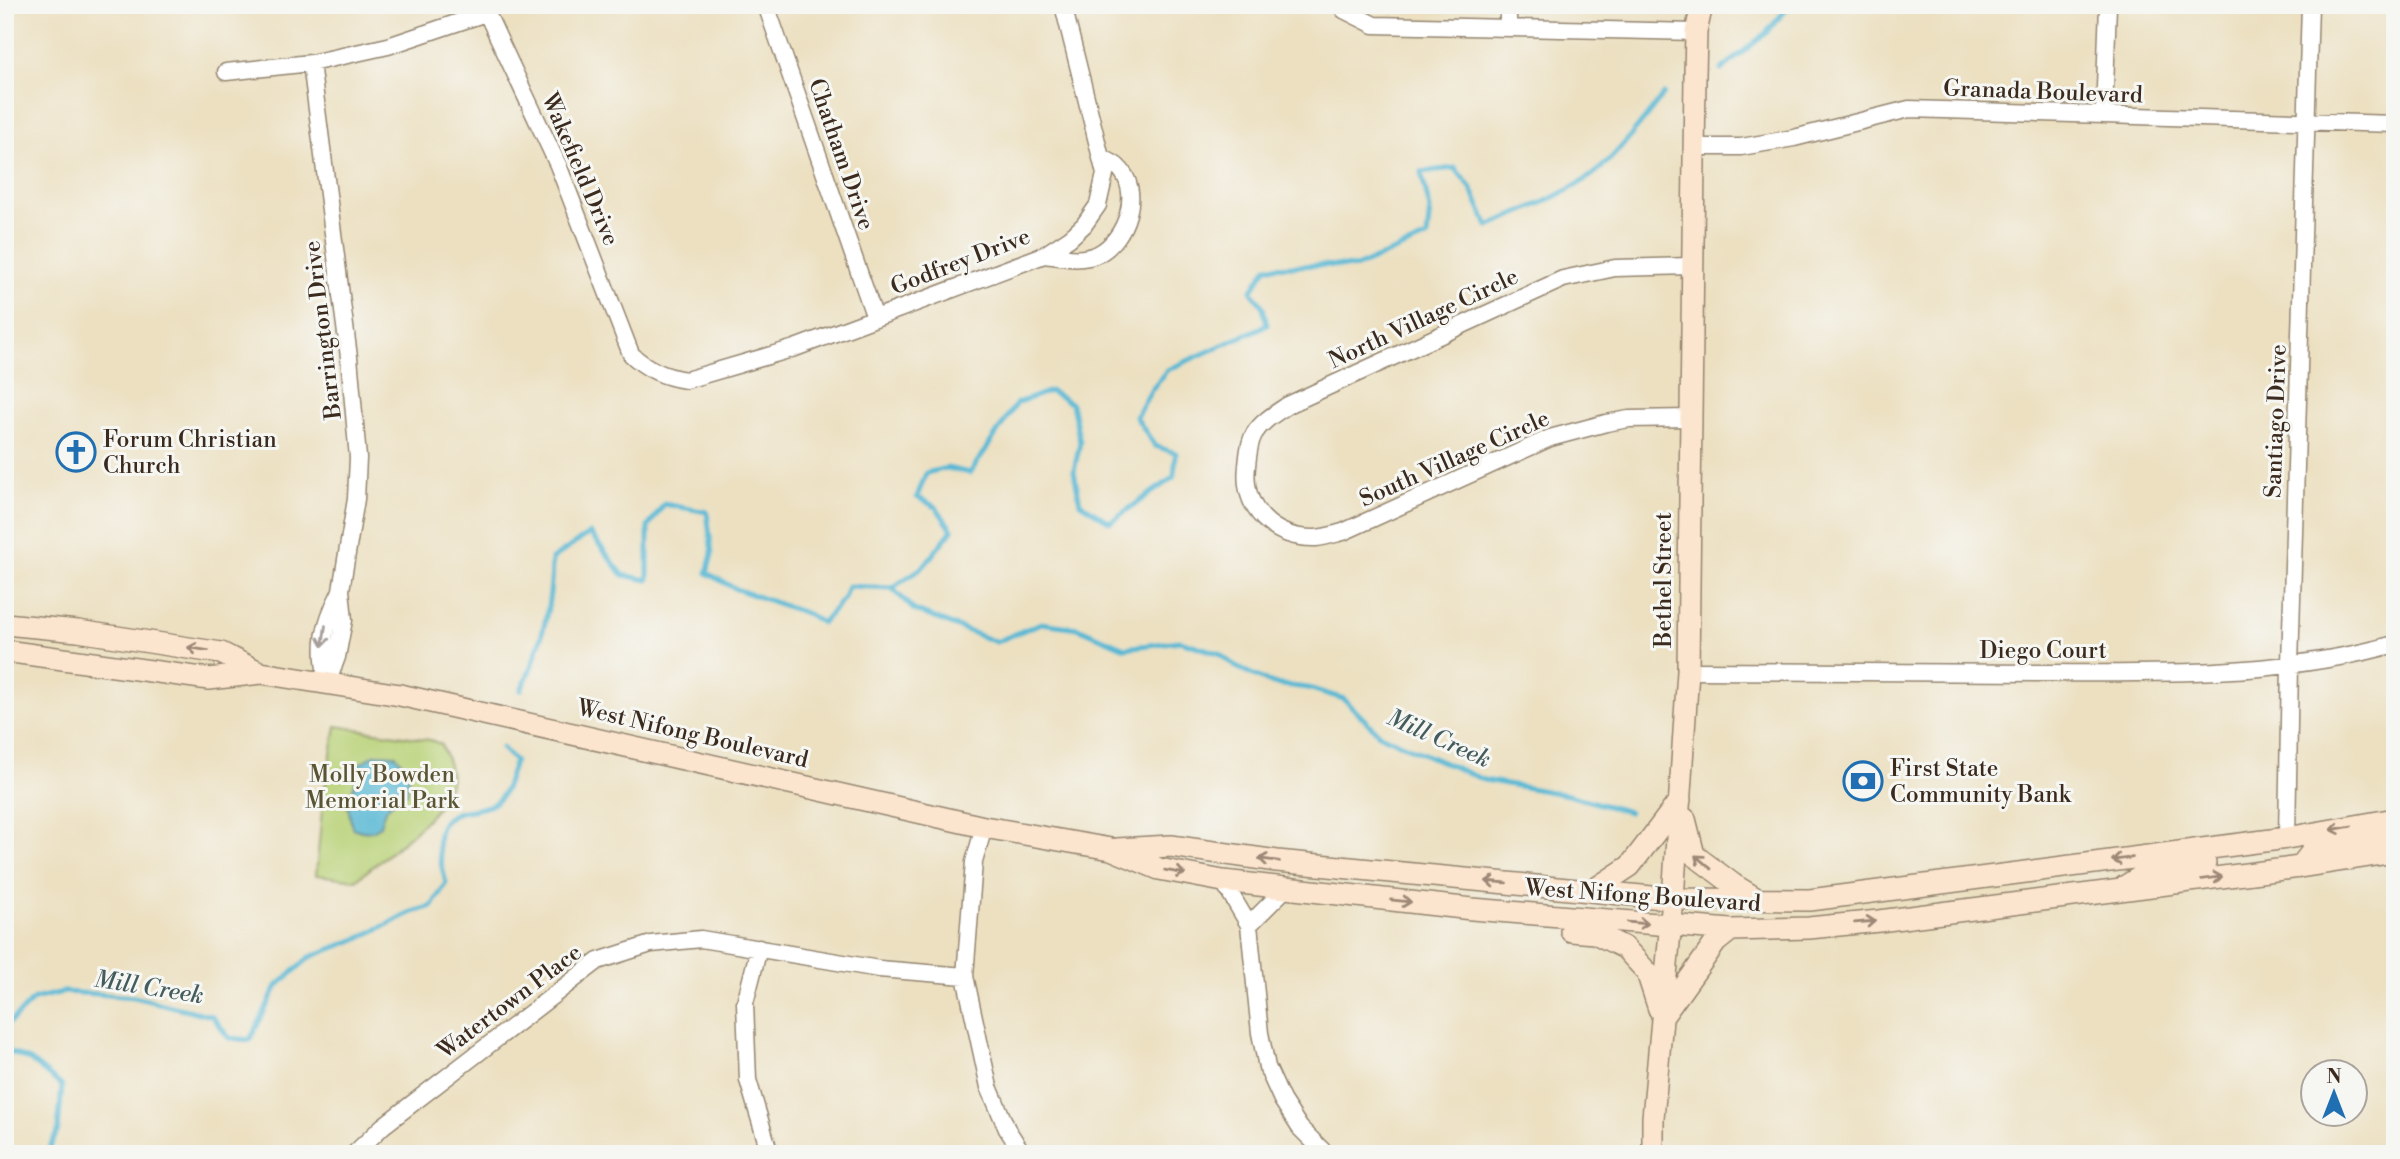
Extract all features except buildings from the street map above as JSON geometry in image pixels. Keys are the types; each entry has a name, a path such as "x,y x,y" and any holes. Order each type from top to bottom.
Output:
{"main road":[{"name":"Bethel Street","path":"1653,1154 1653,1118 1673,899 1688,671 1691,266 1696,32 1702,5"},
{"name":"West Nifong Boulevard","path":"5,624 221,653 261,673"},
{"path":"72,660 104,650 159,655 166,652 169,645"},
{"name":"West Nifong Boulevard","path":"5,651 209,679 261,673 400,695 984,827 1111,849 1171,846 1277,861 1673,899 1810,900 2287,838 2395,819"},
{"path":"1592,891 1630,866 1680,800"},
{"path":"1680,800 1693,855 1759,900"},
{"path":"2300,867 2314,849 2395,835"},
{"path":"2118,890 2150,871 2275,853 2287,838"},
{"name":"West Nifong Boulevard","path":"1111,849 1159,869 1223,881 1472,909 1731,930 1809,928 1878,921 2300,867 2395,852"},
{"path":"1472,909 1492,924 1595,933 1625,948 1647,972 1662,1018"},
{"path":"1662,1018 1716,942 1731,930"}],"street":[{"name":"Chatham Drive","path":"766,5 875,318"},
{"name":"Godfrey Drive","path":"631,354 659,373 686,380 795,348 1044,255 1070,239 1098,205 1105,174 1063,5"},
{"path":"1341,5 1344,10 1374,25 1696,32"},
{"path":"1508,5 1508,26"},
{"path":"2104,115 2108,5"},
{"name":"Santiago Drive","path":"2287,838 2310,5"},
{"path":"226,72 311,63 388,46 484,9"},
{"name":"Wakefield Drive","path":"484,9 558,165 631,354"},
{"name":"Barrington Drive","path":"311,63 358,458 356,499 341,590 327,619 322,654 327,684"},
{"name":"Granada Boulevard","path":"1694,147 1741,148 1909,110 2395,124"},
{"path":"1044,255 1081,259 1098,254 1119,236 1128,217 1129,191 1118,166 1102,158"},
{"name":"North Village Circle","path":"1250,501 1245,484 1249,450 1254,435 1266,420 1288,405 1563,279 1615,268 1691,266"},
{"name":"South Village Circle","path":"1250,501 1266,521 1278,529 1298,537 1319,538 1343,532 1550,438 1629,419 1690,418"},
{"name":"Diego Court","path":"1688,671 2148,673 2290,664 2370,651 2395,644"},
{"path":"984,827 974,862 965,976 989,1087 1007,1129 1023,1154"},
{"path":"1223,881 1249,925 1260,1033 1267,1067 1282,1100 1300,1128 1325,1154"},
{"path":"1249,925 1286,888"},
{"name":"Watertown Place","path":"354,1154 383,1126 598,961 651,944 701,939 879,969 965,976"},
{"path":"759,948 746,1003 748,1080 770,1154"}],"green space":[{"name":"Molly Bowden Memorial Park","path":"336,726 441,744 450,770 449,787 443,799 422,825 356,880 316,875 323,799"}],"water":[{"path":"376,754 396,755 409,773 407,793 389,806 383,814 380,826 363,831 352,828 348,806 355,782 356,766"}],"waterway":[{"path":"1721,70 1766,33 1790,5"},
{"path":"892,588 923,567 952,530 936,507 917,497 926,473 947,468 970,473 1017,403 1050,391 1072,404 1080,442 1074,471 1080,503 1110,522 1174,477 1176,453 1155,446 1136,417 1152,389 1167,370 1267,325 1263,307 1251,291 1267,267 1356,267 1427,237 1430,209 1421,172 1455,168 1471,188 1488,226 1533,207 1565,192 1604,165 1628,140 1664,94"},
{"name":"Mill Creek","path":"521,690 544,626 552,559 590,533 623,575 648,580 648,527 664,504 707,512 712,554 707,573 736,589 808,614 822,623 844,598 848,586 892,588 914,610 996,642 1041,623 1078,628 1125,648 1180,641 1218,653 1236,667 1273,684 1308,688 1344,699 1380,735 1484,780 1568,795 1629,812"},
{"name":"Mill Creek","path":"47,1154 58,1130 62,1086 30,1060 8,1051 7,1025 34,999 63,992 134,997 212,1016 229,1038 250,1040 277,986 310,957 432,906 446,883 439,852 439,832 450,816 493,804 502,795 515,761 502,748"}],"place":[{"name":"Forum Christian Church","path":"76,452"},
{"name":"First State Community Bank","path":"1863,781"}]}
